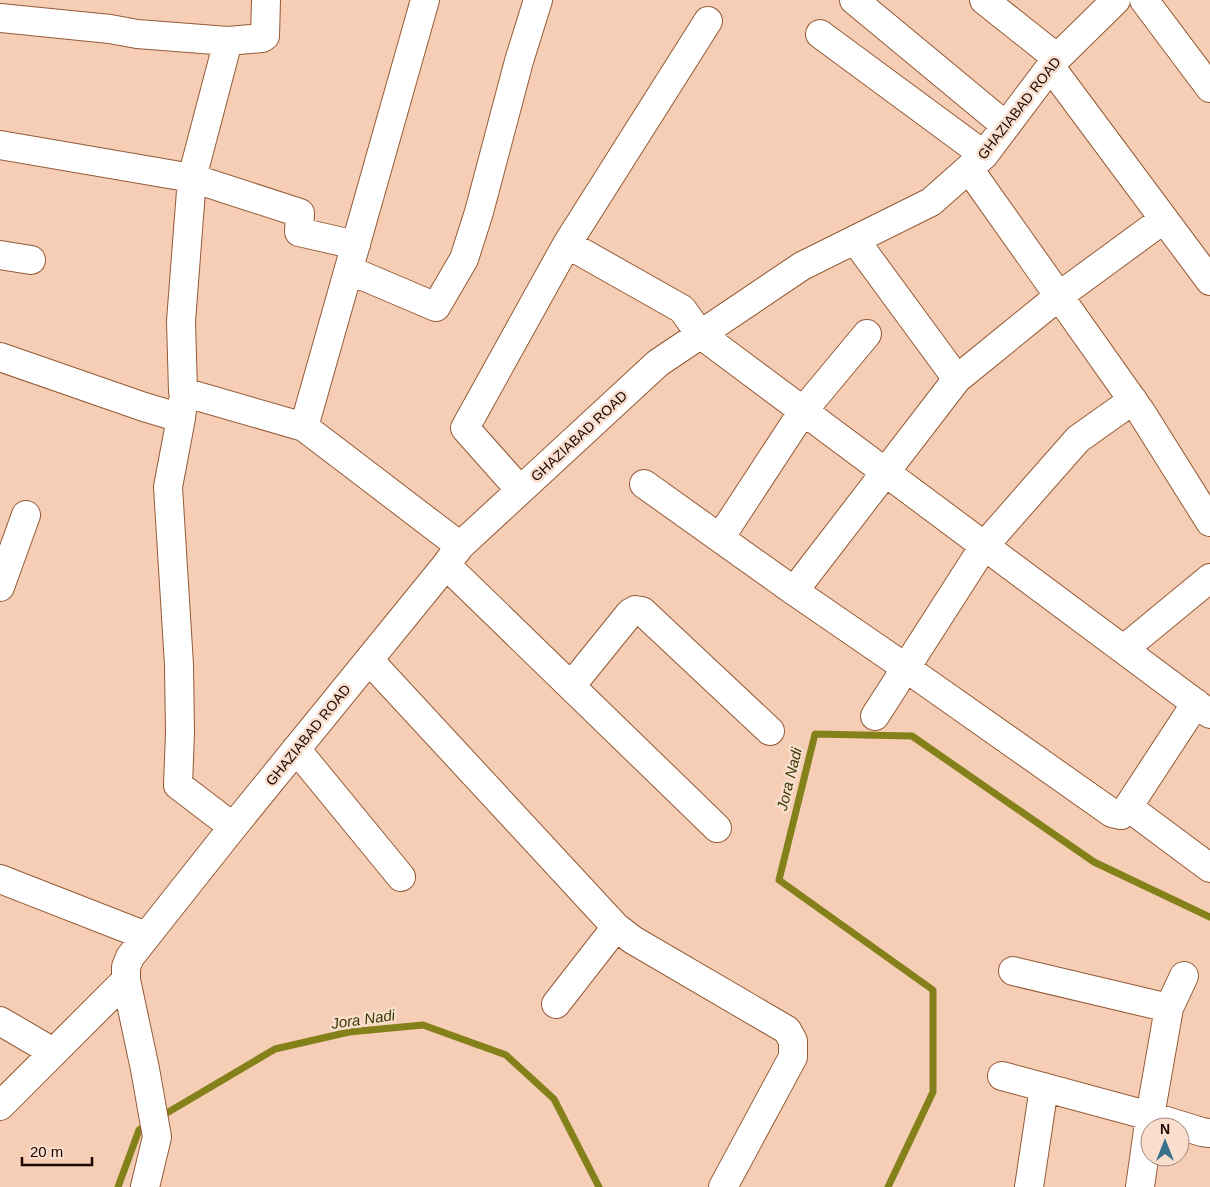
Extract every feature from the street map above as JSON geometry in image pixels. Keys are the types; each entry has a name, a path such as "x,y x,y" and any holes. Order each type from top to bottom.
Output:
{"street":[{"path":"0,18 110,29 137,34 228,41 262,38 265,36 266,0"},
{"path":"304,427 425,0"},
{"path":"0,144 192,178 300,213 299,232 352,257 436,307 464,258 479,212 519,61 538,0"},
{"path":"854,0 1006,126"},
{"path":"984,0 1054,62 1210,281"},
{"name":"GHAZIABAD ROAD","path":"0,1106 126,974 130,957 146,936 453,555 520,490 658,363 802,266 931,202 976,162 1006,126 1054,62 1116,0"},
{"path":"1144,0 1210,88"},
{"path":"520,490 465,428 567,244 708,21"},
{"path":"820,34 976,162 1059,296 1133,400 1210,522"},
{"path":"228,41 192,178 181,320 182,405 168,487 179,665 180,733 178,785 233,827"},
{"path":"794,591 957,379 1059,296 1164,219"},
{"path":"854,240 957,379"},
{"path":"567,244 682,309 700,334 1203,708 1128,807 1121,815 1112,813 644,484"},
{"path":"0,254 31,260"},
{"path":"720,538 803,411 867,334"},
{"path":"0,357 144,407 182,405 304,427 453,555 571,686 716,828"},
{"path":"875,716 984,546 1078,439 1133,400"},
{"path":"0,588 26,515"},
{"path":"1124,649 1210,578"},
{"path":"571,686 630,613 635,610 642,611 770,731"},
{"path":"369,660 616,927 633,940 787,1030 793,1041 793,1057 723,1187"},
{"path":"296,749 401,877"},
{"path":"1128,807 1210,868"},
{"path":"0,879 146,936"},
{"path":"556,1004 616,927"},
{"path":"1013,971 1169,1008"},
{"path":"126,974 158,1137 146,1187"},
{"path":"1140,1187 1169,1008 1184,976"},
{"path":"0,1021 53,1052"},
{"path":"1002,1076 1210,1133"},
{"path":"1030,1187 1044,1087"}],"waterway":[{"name":"Jora Nadi","path":"888,1187 933,1092 933,990 779,880 815,734 912,736 1094,862 1210,917"},
{"name":"Jora Nadi","path":"160,1117 275,1049 349,1032 423,1025 506,1055 554,1099 599,1187"},
{"name":"Jora Nadi","path":"118,1187 139,1130 148,1124"}]}
